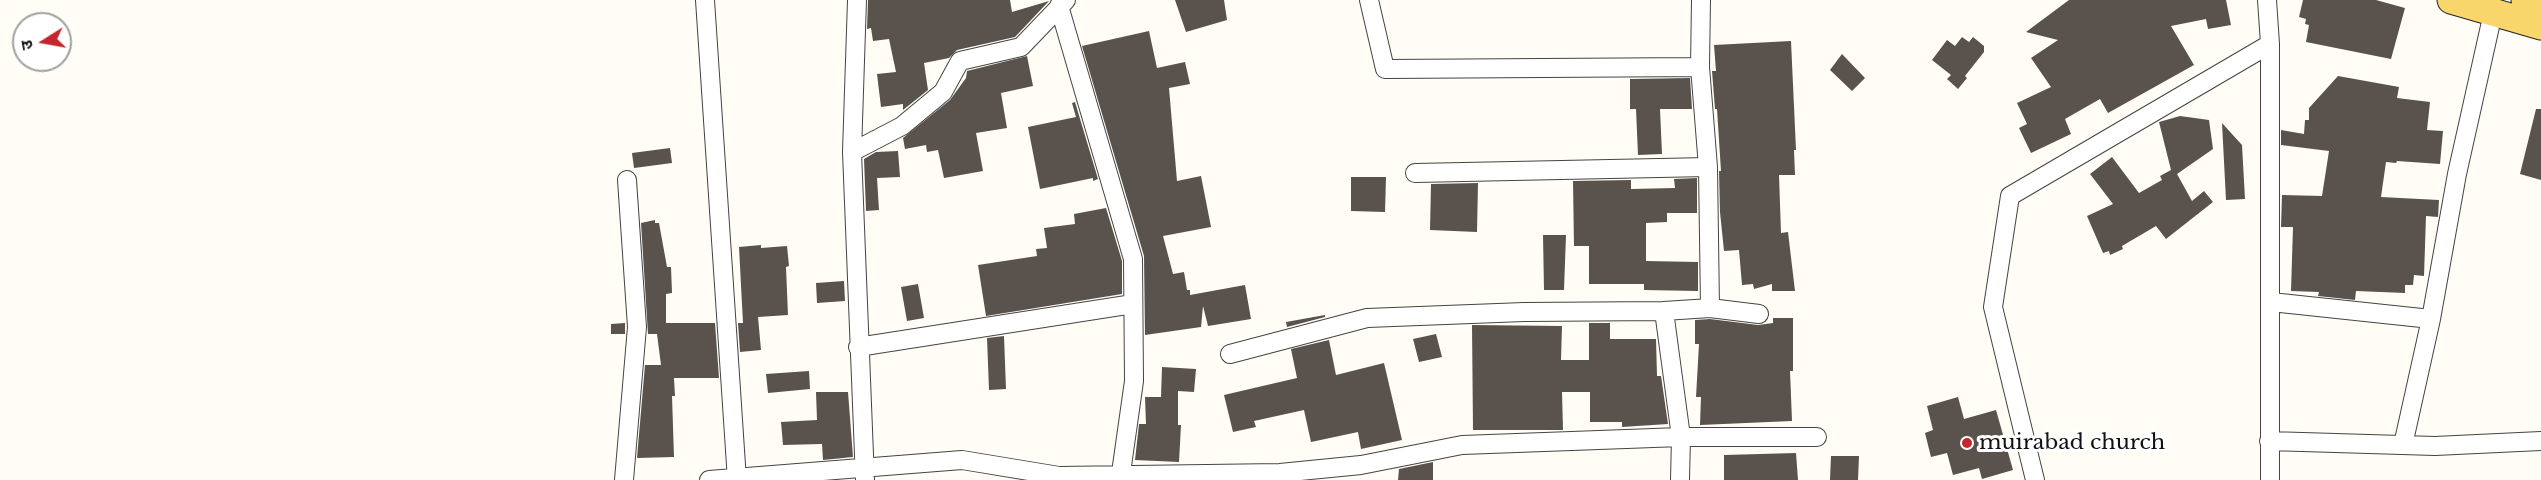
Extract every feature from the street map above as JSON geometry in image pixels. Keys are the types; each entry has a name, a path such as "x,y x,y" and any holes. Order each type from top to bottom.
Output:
{"main road":[{"path":"2451,0 2541,26"},
{"path":"2525,0 2541,4"}],"street":[{"path":"705,0 737,479"},
{"path":"857,0 852,152 864,474"},
{"path":"1369,0 1385,69 1701,67"},
{"path":"1701,0 1701,67 1708,167 1710,308"},
{"path":"2267,0 2270,44 2270,480"},
{"path":"852,152 902,126 943,92 960,61 1021,47 1063,3"},
{"path":"1063,3 1133,259 1134,381 1120,478"},
{"path":"2403,445 2431,319 2457,174 2493,13"},
{"path":"2035,480 1993,307 2010,196 2270,44"},
{"path":"1415,173 1708,167"},
{"path":"624,480 637,327 627,180"},
{"path":"2271,302 2431,319"},
{"path":"858,347 1133,304"},
{"path":"1230,354 1367,318 1710,308 1760,314"},
{"path":"1664,311 1681,437 1680,480"},
{"path":"709,480 864,474 962,460 1059,476 1120,478 1239,476 1361,465 1462,445 1681,437 1816,437"},
{"path":"2269,441 2435,446 2541,441"}],"building":[{"path":"868,0 1010,0 1012,12 1049,1 1015,37 957,50 949,58 924,63 928,90 903,110 903,104 881,107 877,74 896,72 889,39 873,41 871,28 867,29"},
{"path":"1175,0 1224,0 1227,20 1186,32"},
{"path":"2069,0 2226,0 2231,25 2208,29 2206,19 2171,26 2194,65 2108,113 2100,99 2065,119 2071,134 2031,153 2019,128 2027,124 2017,103 2051,87 2031,58 2058,40 2026,32"},
{"path":"2303,0 2376,0 2405,8 2391,59 2306,42 2309,25 2305,24 2306,19 2299,17"},
{"path":"1149,31 1157,68 1185,62 1190,84 1169,88 1177,181 1201,176 1211,227 1163,236 1173,274 1184,272 1190,295 1245,285 1251,319 1208,326 1203,306 1201,327 1145,335 1144,256 1082,46"},
{"path":"1962,37 1969,42 1973,37 1984,46 1984,52 1958,89 1947,79 1951,75 1932,60 1947,40 1955,46"},
{"path":"1791,41 1795,175 1779,175 1781,233 1788,232 1795,291 1772,291 1772,284 1754,289 1753,284 1742,285 1739,250 1724,251 1720,212 1719,171 1721,171 1717,109 1715,109 1712,71 1716,71 1714,45"},
{"path":"1842,54 1865,78 1852,91 1830,70"},
{"path":"1027,56 1033,86 1001,93 1007,128 976,133 983,171 944,178 938,150 927,152 926,145 905,149 903,138 950,100 966,78 967,71"},
{"path":"2338,76 2399,87 2397,98 2430,102 2427,130 2443,131 2440,164 2386,162 2381,197 2439,200 2438,217 2426,216 2424,276 2414,275 2413,285 2405,285 2405,293 2356,291 2355,300 2318,296 2319,292 2291,291 2293,227 2281,227 2282,195 2322,196 2329,151 2281,145 2281,130 2304,134 2305,120 2309,120 2309,108"},
{"path":"1690,78 1692,109 1660,109 1662,154 1638,155 1636,109 1630,109 1630,79"},
{"path":"1075,102 1098,179 1093,181 1093,178 1040,189 1028,127 1076,117 1072,103"},
{"path":"2536,109 2541,109 2541,180 2520,174"},
{"path":"2180,116 2209,120 2213,149 2177,174 2192,201 2204,191 2213,202 2166,239 2156,226 2122,246 2123,249 2110,255 2109,251 2103,253 2087,216 2113,204 2090,174 2112,157 2139,193 2162,180 2160,176 2171,170 2159,122"},
{"path":"2222,123 2242,145 2245,199 2226,200"},
{"path":"670,148 672,163 634,168 632,153"},
{"path":"898,151 900,177 877,178 879,210 866,211 864,159 876,152"},
{"path":"1351,177 1386,177 1385,212 1351,211"},
{"path":"1697,178 1697,213 1667,213 1667,222 1646,223 1646,261 1698,262 1698,291 1644,290 1644,284 1589,284 1589,246 1574,246 1573,181 1631,180 1631,189 1675,188 1674,179"},
{"path":"1478,183 1477,232 1430,230 1431,184"},
{"path":"1106,208 1122,261 1122,294 986,316 978,265 1037,256 1036,249 1047,248 1044,228 1075,224 1074,214"},
{"path":"655,220 655,223 659,223 667,267 671,267 672,293 666,294 666,323 715,323 719,378 674,378 675,396 672,396 674,457 637,458 645,365 661,365 657,334 648,334 641,223"},
{"path":"1543,235 1566,235 1564,290 1544,290"},
{"path":"761,245 761,248 787,246 788,315 758,317 761,350 740,352 738,323 743,323 739,247"},
{"path":"844,281 845,301 817,303 816,283"},
{"path":"918,284 924,318 907,321 901,287"},
{"path":"1325,315 1325,317 1287,327 1286,322"},
{"path":"1773,318 1793,318 1793,371 1790,371 1792,421 1700,425 1701,397 1696,397 1699,344 1695,344 1695,320 1710,319 1758,325 1773,323"},
{"path":"625,323 625,334 611,334 611,324"},
{"path":"1589,323 1610,323 1610,339 1656,339 1657,376 1661,376 1668,424 1622,427 1622,422 1590,422 1590,392 1562,392 1563,430 1473,430 1472,325 1562,326 1561,360 1589,360"},
{"path":"1436,334 1442,357 1419,362 1413,339"},
{"path":"1004,336 1006,389 989,390 987,338"},
{"path":"1329,340 1336,375 1384,363 1402,440 1361,449 1358,432 1311,442 1304,410 1254,421 1256,427 1233,432 1224,395 1297,378 1291,349"},
{"path":"1162,367 1196,369 1194,392 1178,391 1178,425 1181,425 1179,462 1135,460 1139,424 1146,424 1145,397 1161,397"},
{"path":"809,371 810,389 768,393 766,374"},
{"path":"816,392 848,392 853,457 823,460 822,444 783,445 781,422 817,420"},
{"name":"muirabad church","path":"1958,397 1964,419 1996,410 2013,470 1982,479 1979,468 1953,475 1947,453 1931,457 1925,433 1933,430 1927,406"},
{"path":"1796,453 1798,480 1724,480 1724,455"},
{"path":"1831,456 1859,456 1858,480 1830,480"},
{"path":"1433,462 1433,480 1398,480 1399,469"}],"place":[{"name":"muirabad church","path":"1967,443"}]}
